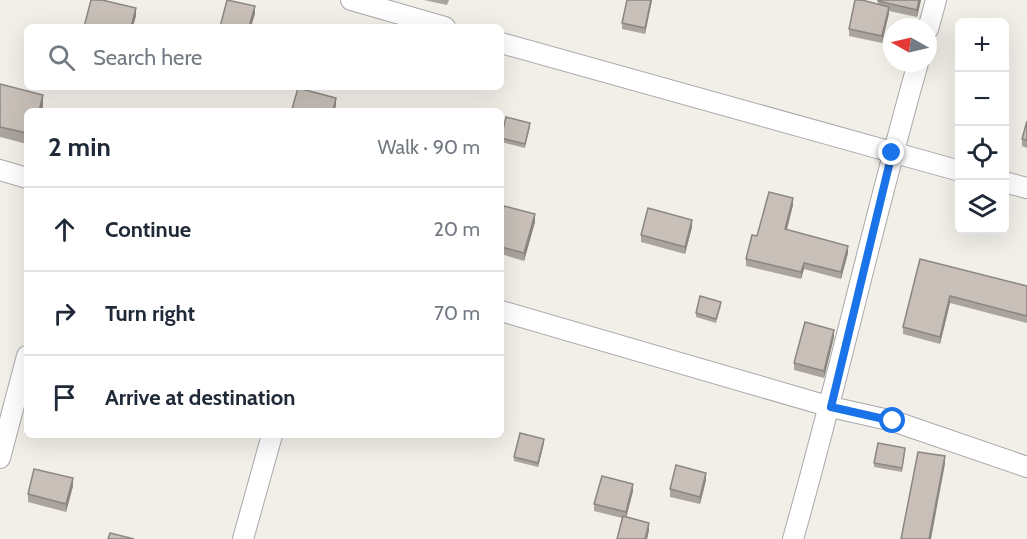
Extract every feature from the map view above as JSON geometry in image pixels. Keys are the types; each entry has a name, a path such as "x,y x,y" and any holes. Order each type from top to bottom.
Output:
{"street":[{"path":"351,0 397,6 438,24"},
{"path":"931,18 936,0"},
{"path":"504,44 955,170"},
{"path":"793,539 831,407 892,153 915,72"},
{"path":"0,170 24,177"},
{"path":"1009,183 1027,188"},
{"path":"504,312 831,407 893,421 1027,467"},
{"path":"0,458 24,367"},
{"path":"243,539 271,438"}],"building":[{"path":"91,0 102,0 136,8 132,24 85,24"},
{"path":"227,0 255,6 250,24 221,24"},
{"path":"627,0 651,0 645,28 622,23"},
{"path":"855,0 889,7 886,18 883,18 882,36 849,29"},
{"path":"878,0 919,0 917,10"},
{"path":"0,84 43,95 40,108 24,108 24,132 0,127"},
{"path":"297,90 336,98 334,108 292,108"},
{"path":"506,117 530,123 525,144 504,139"},
{"path":"1027,121 1027,140 1022,139"},
{"path":"769,192 793,198 785,229 848,246 841,272 804,263 801,272 746,259 752,235 757,236"},
{"path":"504,206 535,214 524,253 504,248"},
{"path":"648,208 692,220 685,247 641,235"},
{"path":"920,259 1027,286 1027,316 950,296 940,337 903,327"},
{"path":"700,296 721,302 716,319 696,313"},
{"path":"805,322 834,330 824,371 794,363"},
{"path":"520,433 544,439 538,463 514,457"},
{"path":"878,443 905,448 902,468 874,463"},
{"path":"918,452 945,456 929,539 901,539"},
{"path":"676,465 706,473 700,497 670,489"},
{"path":"34,469 73,478 66,504 28,494"},
{"path":"602,476 633,484 626,512 594,504"},
{"path":"623,516 649,523 645,539 617,539"},
{"path":"110,533 134,539 108,539"}],"route":[{"path":"892,153 831,407 893,421"}]}
